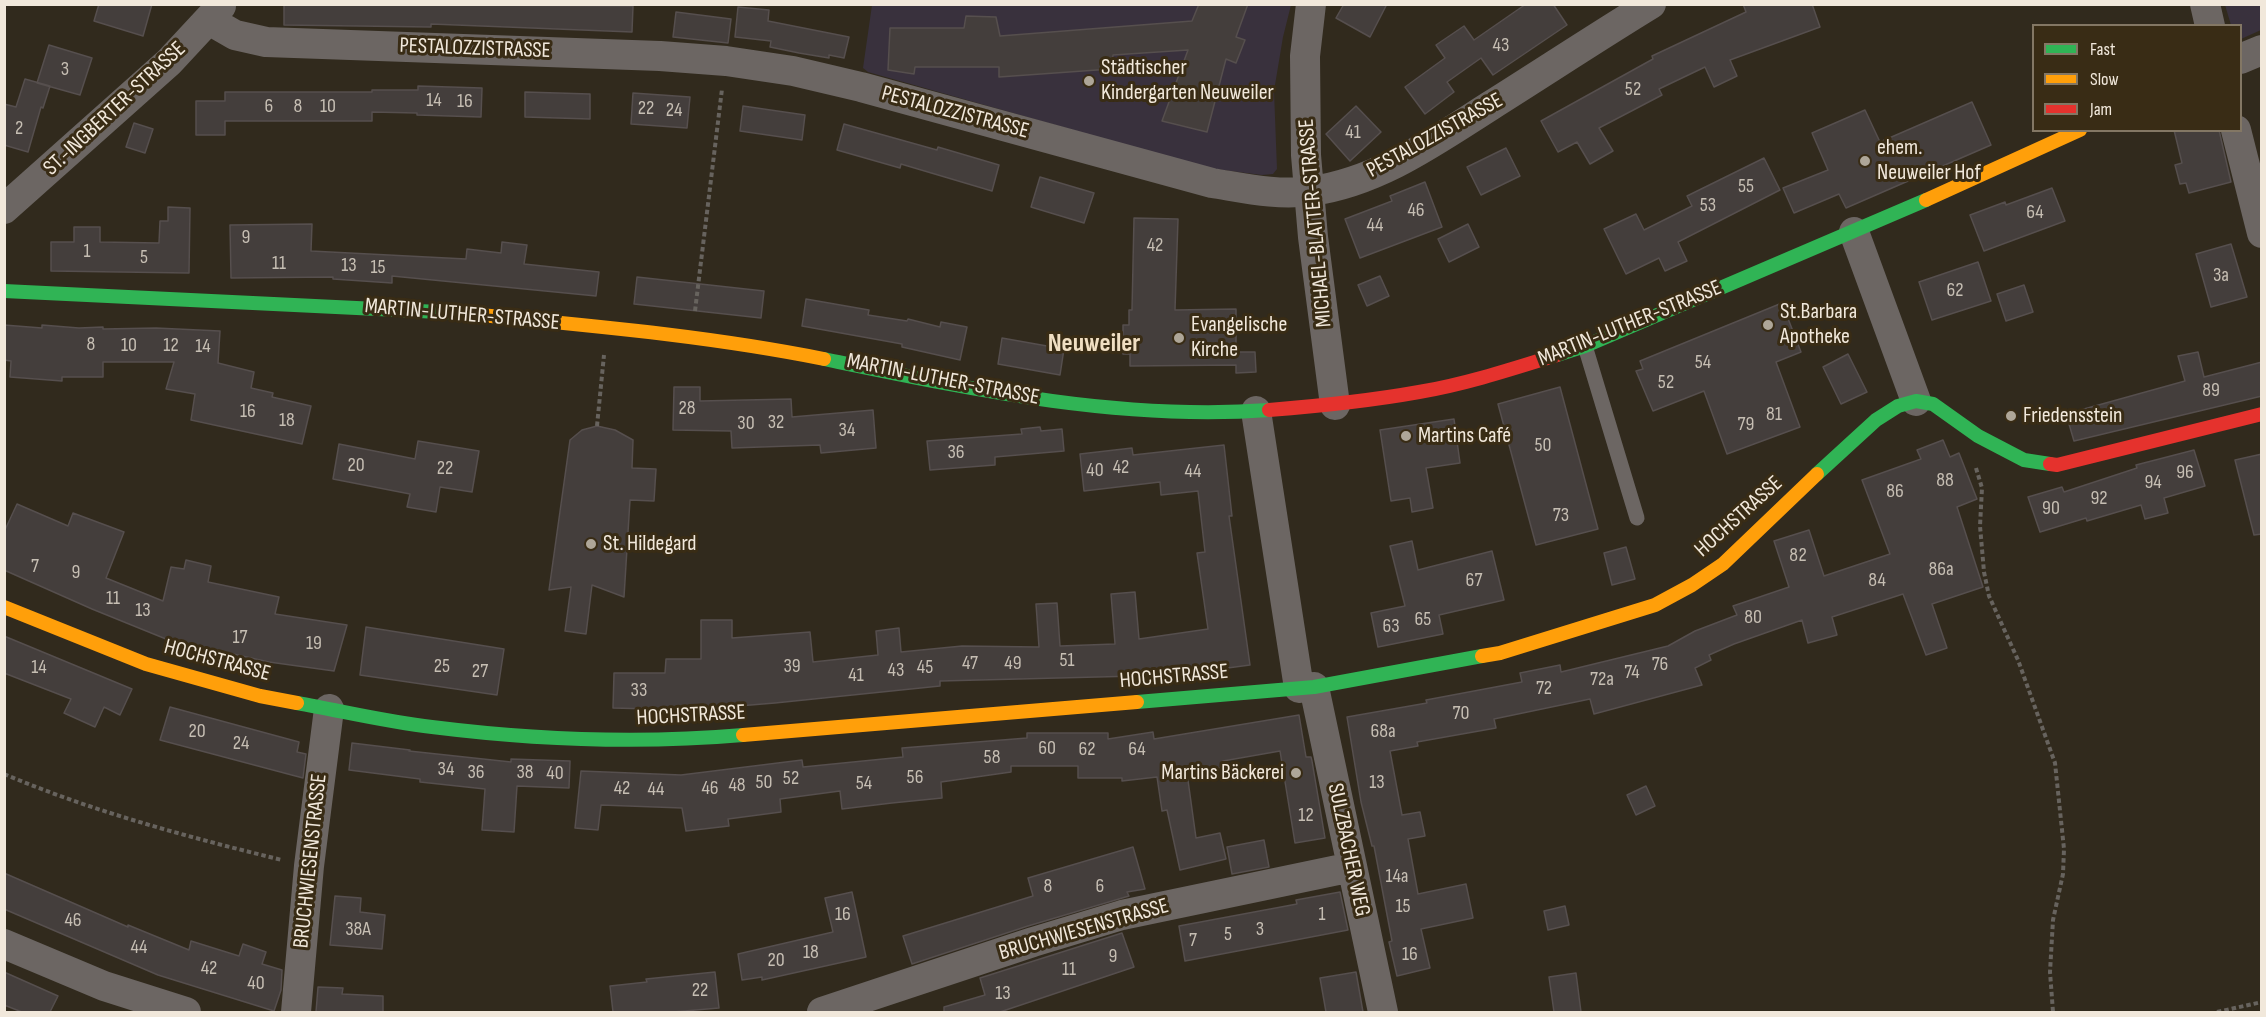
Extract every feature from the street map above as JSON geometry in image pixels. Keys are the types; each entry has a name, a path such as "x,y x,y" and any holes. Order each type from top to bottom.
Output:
{"street":[{"name":"MICHAEL-BLATTER-STRASSE","path":"1311,4 1305,56 1306,155 1335,405"},
{"name":"PESTALOZZISTRASSE","path":"215,12 235,35 266,42 660,56 726,60 793,71 861,87 1212,183 1267,192 1309,192 1341,186 1394,164 1437,140 1652,4"},
{"path":"2205,4 2210,24"},
{"name":"ST.-INGBERTER-STRASSE","path":"4,209 169,62 215,12"},
{"path":"2242,59 2262,50"},
{"name":"MARTIN-LUTHER-STRASSE","path":"4,291 429,310 607,327 754,345 991,393 1073,404 1168,411 1256,411 1335,405 1421,392 1497,373 1585,346 1854,232 2076,132"},
{"path":"2237,132 2262,233"},
{"path":"1854,232 1916,401 1933,404 1978,436 2024,460 2056,465 2262,414"},
{"name":"HOCHSTRASSE","path":"4,607 146,664 260,696 430,727 513,736 597,741 706,738 1307,687 1500,653 1654,605 1692,585 1723,564 1859,435 1898,406 1916,401"},
{"name":"SULZBACHER WEG","path":"1256,411 1307,687 1353,867 1383,1012"},
{"name":"BRUCHWIESENSTRASSE","path":"296,1012 309,866 328,709"},
{"name":"BRUCHWIESENSTRASSE","path":"822,1012 1122,915 1353,867"},
{"path":"4,944 104,986 186,1012"}],"lane":[{"path":"1585,346 1636,518"}],"path":[{"path":"692,339 726,60"},
{"path":"597,426 607,327"},
{"path":"1978,436 1973,459 1982,488 1980,526 1984,572 1989,596 2018,660 2055,763 2064,849 2063,874 2053,920 2050,972 2053,1012"},
{"path":"4,774 80,803 198,840 309,866"},
{"path":"2217,1012 2262,1002"}],"shaded area":[{"name":"Städtischer Kindergarten Neuweiler","path":"872,5 1291,5 1274,91 1277,169 1273,174 1262,175 1207,168 868,72 863,68"},
{"path":"2225,5 2261,5 2261,30 2242,39 2242,24 2231,24"}],"building":[{"path":"99,4 152,4 143,36 94,21"},
{"path":"284,4 633,6 632,32 431,24 431,27 284,25"},
{"path":"1199,4 1248,4 1236,37 1245,40 1236,63 1226,59 1207,132 1162,121 1188,50 1113,55 1111,69 999,77 999,67 915,67 914,74 888,70 890,28 964,28 966,16 996,17 1000,36 1192,21"},
{"path":"1344,4 1387,4 1370,37 1336,18"},
{"path":"1526,4 1553,4 1567,25 1493,75 1481,58 1447,82 1454,92 1425,114 1405,87 1445,58 1436,45 1464,26 1474,40"},
{"path":"1743,4 1812,4 1820,27 1730,60 1737,76 1714,87 1705,67 1659,89 1662,95 1599,128 1613,151 1590,164 1577,142 1558,152 1541,121 1653,59 1652,56 1746,12"},
{"path":"738,7 769,10 768,21 849,37 844,58 799,53 770,47 771,41 735,37"},
{"path":"676,12 731,19 728,43 673,37"},
{"path":"49,45 92,58 80,95 37,83"},
{"path":"25,79 50,86 43,108 41,107 28,152 4,145 4,104 16,107"},
{"path":"418,86 482,88 481,117 372,112 372,121 225,121 225,135 196,135 196,101 225,101 225,92 372,92 372,90 418,90"},
{"path":"525,92 590,94 590,119 525,117"},
{"path":"633,93 690,97 687,128 631,124"},
{"path":"1972,102 1991,145 1846,208 1839,194 1794,213 1783,188 1828,170 1812,133 1865,110 1880,142"},
{"path":"743,106 805,115 802,140 740,131"},
{"path":"1356,106 1381,132 1350,161 1326,134"},
{"path":"134,123 153,129 145,153 126,147"},
{"path":"844,124 937,150 938,147 999,165 992,191 901,164 900,168 837,150"},
{"path":"2174,132 2219,132 2231,182 2189,193 2186,183 2180,184 2175,165 2182,163"},
{"path":"1506,148 1520,176 1481,195 1467,167"},
{"path":"1764,158 1780,190 1678,242 1687,261 1665,271 1659,258 1626,274 1604,229 1636,214 1644,230 1692,206 1687,196"},
{"path":"1040,177 1094,193 1084,223 1031,207"},
{"path":"1425,182 1442,227 1360,258 1345,219 1392,201 1390,196"},
{"path":"2052,188 2065,221 1984,251 1970,215"},
{"path":"168,207 190,208 189,273 51,271 51,242 74,242 74,227 100,227 100,242 159,243 160,221 168,221"},
{"path":"1134,218 1178,219 1175,310 1236,309 1236,352 1255,352 1256,372 1236,373 1236,365 1130,366 1130,354 1123,354 1123,325 1129,325 1129,310 1132,310"},
{"path":"312,224 311,251 466,259 467,249 501,253 502,242 527,245 524,264 599,272 596,296 392,276 392,283 333,279 333,277 231,278 230,225"},
{"path":"1468,224 1479,247 1449,262 1438,239"},
{"path":"2231,244 2247,297 2211,307 2196,254"},
{"path":"1978,262 1991,301 1932,320 1919,282"},
{"path":"1380,276 1389,296 1367,306 1358,285"},
{"path":"637,277 764,291 761,318 634,304"},
{"path":"2024,285 2033,312 2006,321 1997,294"},
{"path":"806,299 869,310 868,315 907,321 908,319 940,327 941,322 967,327 960,360 902,347 902,344 802,326"},
{"path":"1782,303 1801,352 1776,362 1800,427 1727,454 1704,391 1653,411 1636,371 1643,369 1640,361"},
{"path":"4,325 42,328 42,325 103,327 103,329 156,328 220,331 218,363 254,372 251,388 273,393 272,397 311,406 302,444 191,420 195,394 166,389 174,362 103,362 103,377 62,377 62,381 10,377 11,361 4,360"},
{"path":"1002,338 1064,349 1060,375 998,364"},
{"path":"2198,352 2204,377 2262,362 2262,396 2074,441 2066,414 2185,381 2178,356"},
{"path":"1848,354 1867,392 1841,404 1823,367"},
{"path":"674,387 700,387 700,401 791,399 792,417 873,410 876,448 821,453 820,445 732,448 731,431 673,430"},
{"path":"1560,387 1598,529 1536,545 1498,404"},
{"path":"1454,419 1460,463 1426,468 1433,508 1412,512 1410,498 1391,501 1380,430"},
{"name":"St. Hildegard","path":"597,426 615,430 633,440 632,468 656,469 654,501 630,500 624,597 592,585 586,634 565,631 571,587 549,590 570,440 582,430"},
{"path":"1040,427 1041,431 1062,429 1064,451 995,457 995,465 930,470 927,441 1022,434 1021,429"},
{"path":"1943,440 1950,457 1959,453 1977,499 1957,507 1983,587 1932,604 1947,648 1926,655 1903,594 1832,617 1837,635 1808,643 1802,620 1709,655 1711,660 1695,668 1702,685 1594,714 1590,699 1494,719 1496,728 1417,742 1418,746 1390,751 1402,815 1420,812 1425,836 1408,839 1418,894 1466,884 1473,918 1421,929 1430,968 1397,976 1389,942 1392,941 1374,846 1372,846 1361,802 1347,717 1427,703 1426,700 1522,682 1520,673 1560,665 1561,672 1668,646 1695,631 1737,615 1733,606 1789,587 1774,541 1809,530 1824,576 1890,554 1862,480 1921,459 1917,450"},
{"path":"418,441 479,451 472,492 440,487 436,512 407,507 410,494 333,479 339,444 415,459"},
{"path":"1224,445 1232,516 1229,516 1250,665 1138,680 1137,676 940,681 940,686 775,703 690,710 613,708 614,673 665,673 666,659 701,659 701,620 732,620 732,638 810,632 813,662 878,655 876,631 899,628 901,652 962,646 1039,647 1036,604 1057,603 1060,646 1115,644 1111,594 1135,592 1139,639 1208,629 1197,553 1205,552 1198,491 1161,495 1160,482 1084,491 1080,454 1132,448 1133,455"},
{"path":"2194,450 2205,486 2164,498 2168,513 2145,519 2141,505 2040,532 2028,497 2062,487 2064,492 2137,468 2136,465"},
{"path":"2262,454 2262,534 2254,535 2235,460"},
{"path":"17,504 68,526 73,513 124,532 106,578 163,601 171,567 184,569 186,560 211,566 208,582 279,597 275,614 347,625 334,671 269,662 166,639 4,570 4,532"},
{"path":"1412,541 1418,570 1492,551 1504,600 1439,615 1443,634 1378,647 1371,613 1405,606 1390,546"},
{"path":"1626,547 1635,579 1612,585 1604,553"},
{"path":"366,627 504,649 497,695 360,675"},
{"path":"4,636 132,689 120,715 104,707 95,727 64,713 71,699 4,673"},
{"path":"170,707 299,742 297,752 306,754 303,778 160,740"},
{"path":"1299,715 1306,757 1311,757 1312,761 1325,838 1295,843 1280,751 1223,761 1224,767 1187,773 1196,838 1220,833 1226,859 1180,870 1167,810 1162,811 1157,777 1122,781 1122,778 1078,778 1078,766 1011,766 1011,772 941,782 942,798 842,809 840,791 780,799 781,812 728,819 729,826 686,831 682,808 601,805 598,830 575,828 581,771 681,775 802,760 803,767 903,757 902,748 1027,738 1027,733 1108,733 1108,739 1153,732 1154,739"},
{"path":"352,743 511,762 511,759 570,761 569,788 517,786 514,832 482,830 485,789 420,782 420,779 349,770"},
{"path":"1646,786 1655,806 1636,815 1627,795"},
{"path":"1264,840 1269,867 1232,874 1227,847"},
{"path":"1133,847 1145,889 1127,892 1129,896 912,964 903,936 1033,896 1028,878"},
{"path":"4,873 128,927 128,925 189,950 191,941 239,956 243,944 266,952 262,964 282,970 281,990 274,1011 158,975 4,909"},
{"path":"852,892 866,957 762,980 762,977 742,980 738,954 833,932 825,898"},
{"path":"1340,892 1348,930 1185,961 1179,926 1297,904 1296,900"},
{"path":"335,896 361,898 360,912 385,915 382,949 330,945"},
{"path":"1565,906 1569,925 1548,930 1544,911"},
{"path":"1122,933 1134,967 1000,1012 944,1012 944,1007 985,995 980,978"},
{"path":"4,972 58,996 50,1012 22,1012 4,1005"},
{"path":"715,972 719,1008 673,1012 613,1012 610,986 647,982 646,979"},
{"path":"1356,972 1363,1012 1326,1012 1320,978"},
{"path":"1576,973 1581,1012 1554,1012 1549,977"},
{"path":"318,987 343,988 342,994 383,996 383,1012 316,1012"}],"traffic: fast":[{"path":"1557,355 1585,346 1926,200"},
{"path":"4,291 460,313"},
{"path":"824,359 989,391 1101,407 1157,411 1269,410"},
{"path":"1817,474 1876,420 1898,406 1916,401 1933,404 1978,436 2024,460 2050,464"},
{"path":"1137,702 1314,687 1482,656"},
{"path":"297,703 415,725 549,738 626,740 743,735"}],"traffic: slow":[{"path":"1926,200 2076,132"},
{"path":"460,313 688,337 824,359"},
{"path":"1482,656 1500,653 1655,605 1692,585 1723,564 1817,474"},
{"path":"4,607 146,664 260,696 297,703"},
{"path":"743,735 1137,702"}],"traffic: jam":[{"path":"1269,410 1363,401 1437,389 1557,355"},
{"path":"2050,464 2057,465 2262,414"}],"place":[{"name":"Städtischer Kindergarten Neuweiler","path":"1089,81"},
{"name":"ehem. Neuweiler Hof","path":"1865,161"},
{"name":"St.Barbara Apotheke","path":"1768,325"},
{"name":"Evangelische Kirche","path":"1179,338"},
{"name":"Friedensstein","path":"2011,416"},
{"name":"Martins Café","path":"1406,436"},
{"name":"St. Hildegard","path":"591,544"},
{"name":"Martins Bäckerei","path":"1296,773"}],"district":[{"name":"Neuweiler","path":"1094,344"}]}
